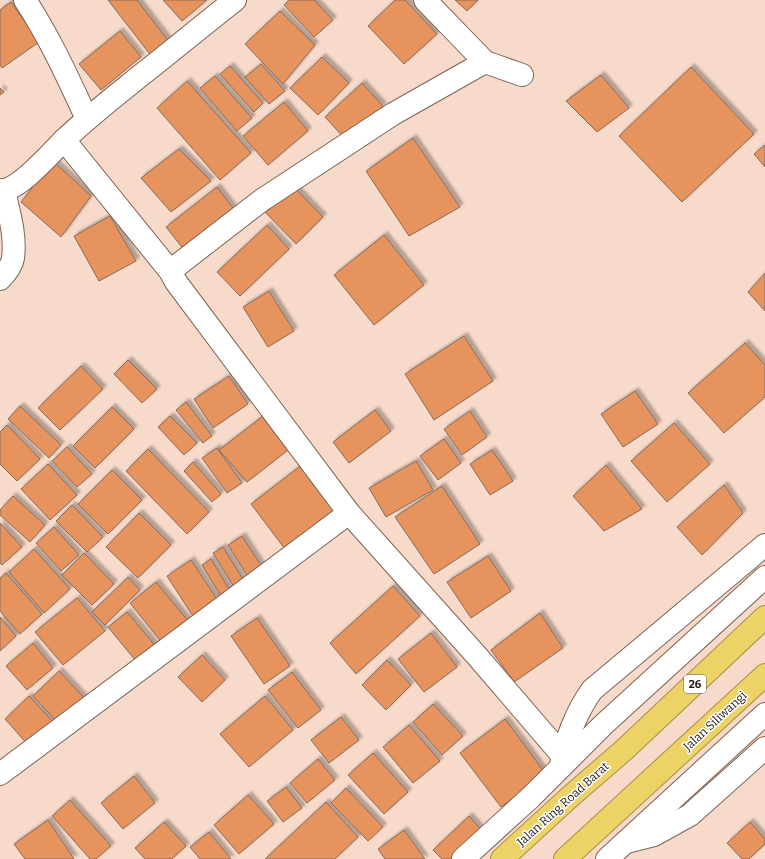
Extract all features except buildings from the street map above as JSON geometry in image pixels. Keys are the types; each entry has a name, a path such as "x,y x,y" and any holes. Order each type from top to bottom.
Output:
{"highway":[{"name":"Jalan Ring Road Barat","path":"502,859 624,750 765,617"},
{"name":"Jalan Siliwangi","path":"604,824 765,675"},
{"path":"565,859 604,824"}],"street":[{"path":"25,0 40,23 88,119"},
{"path":"0,279 5,274 13,260 13,227 2,191 12,187 25,178 88,119 235,0"},
{"path":"425,0 485,62 522,75"},
{"path":"170,271 262,200 393,114 485,62"},
{"path":"64,140 170,271 199,313 349,512 477,656 561,762 572,795"},
{"path":"0,774 349,512"},
{"path":"561,762 581,705 592,690 765,545"},
{"path":"463,859 531,797 561,762 765,578"},
{"path":"607,859 765,714"},
{"path":"625,842 654,836 690,815 765,748"},
{"path":"604,824 625,842"}]}
